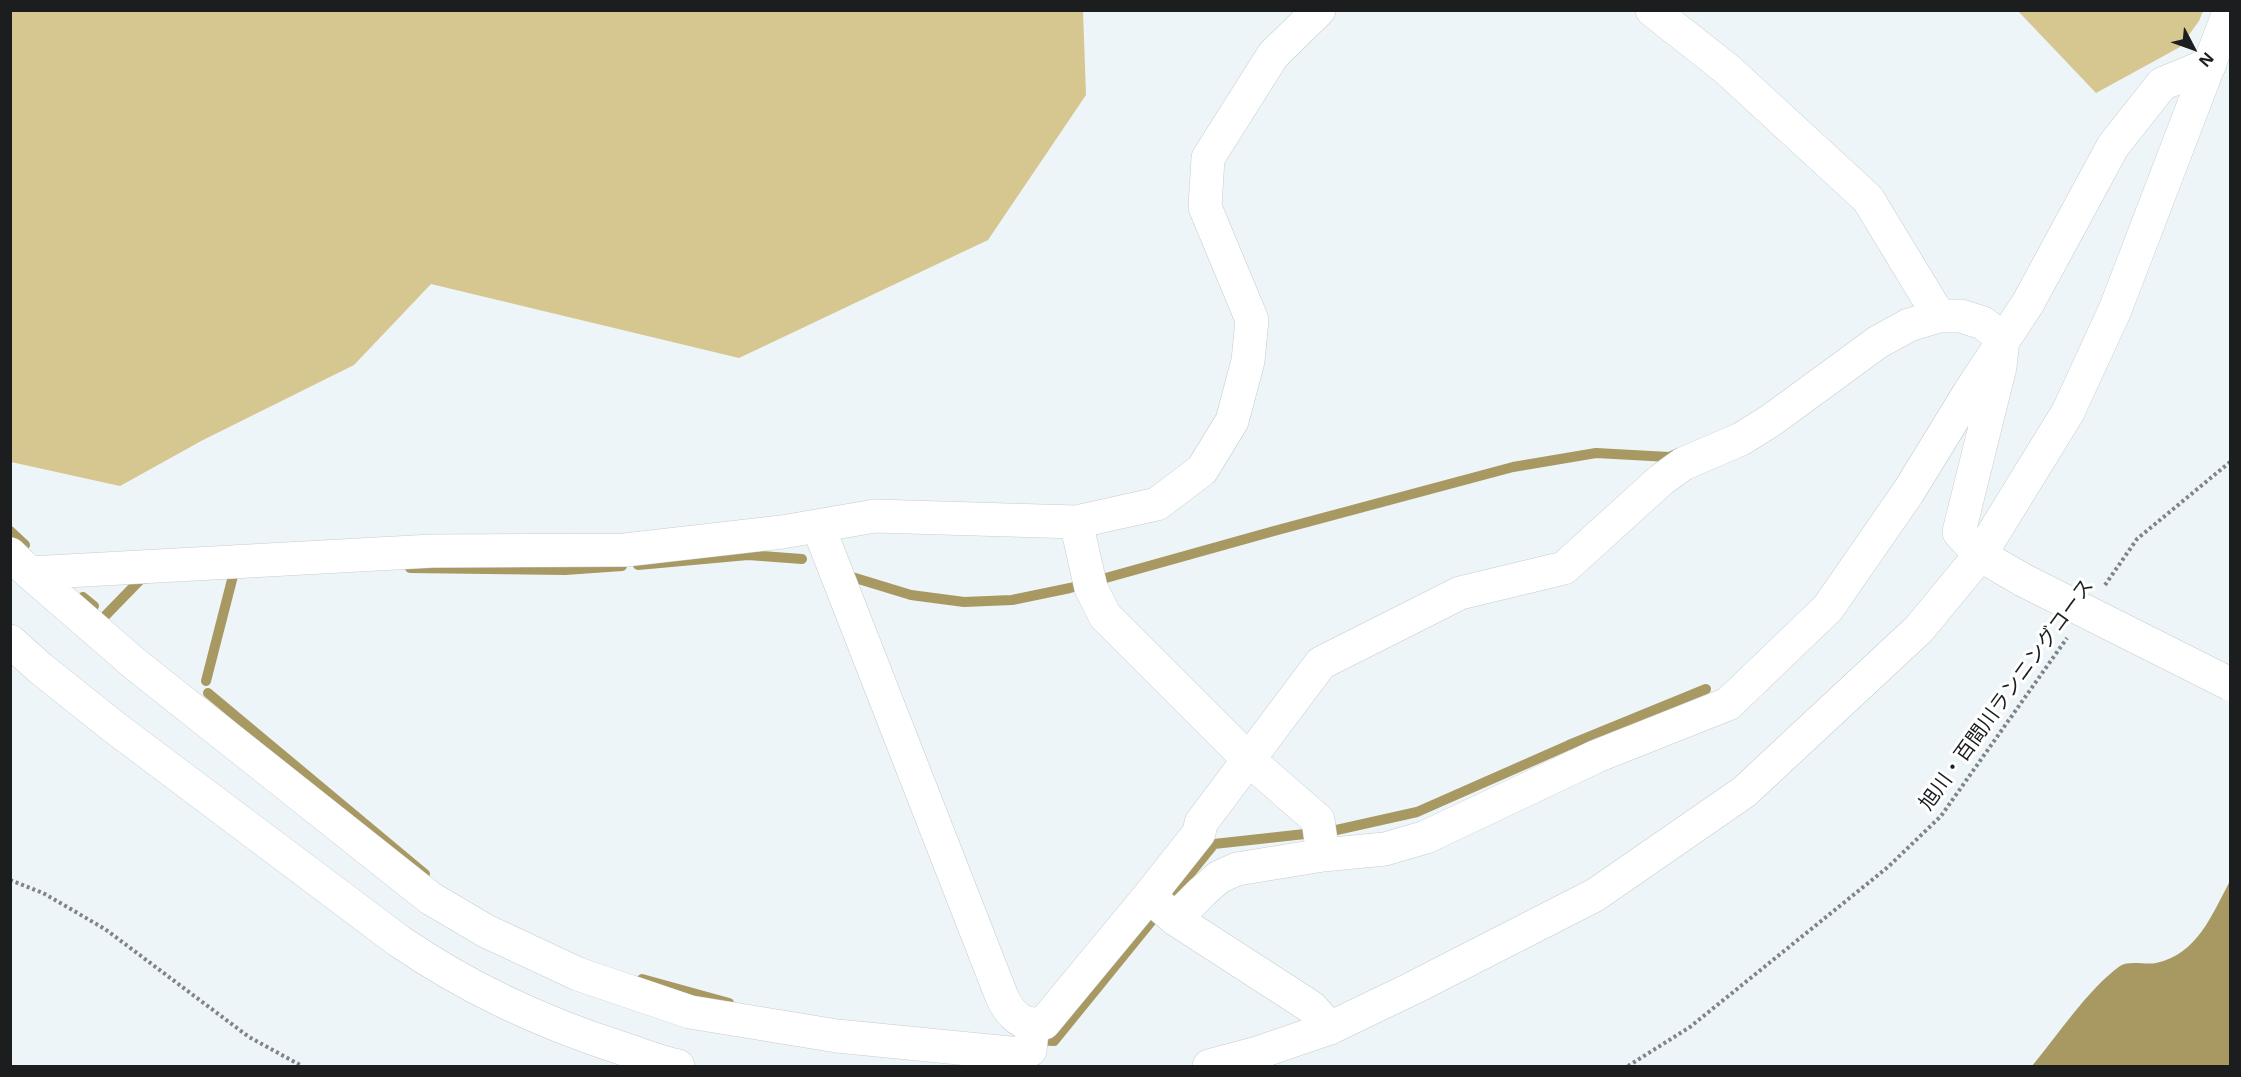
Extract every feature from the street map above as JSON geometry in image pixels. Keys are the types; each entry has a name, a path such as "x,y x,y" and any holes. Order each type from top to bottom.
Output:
{"street":[{"path":"20,563 432,551 625,550 782,532 875,516 1076,522 1157,504 1202,470 1232,421 1248,361 1252,320 1205,207 1208,158 1273,55 1319,10"},
{"path":"1652,10 1728,70 1868,199 1939,316"},
{"path":"1209,1066 1254,1054 1330,1028 1595,895 1744,792 1919,629 1980,555 2072,402 2115,310 2229,10"},
{"path":"1162,908 1202,892 1219,877 1237,869 1321,840 1385,849 1426,837 1597,756 1728,704 1828,608 1909,491 2003,339 2028,303 2113,146 2163,84 2210,64"},
{"path":"1032,1034 1162,908 1198,834 1200,824 1321,663 1460,593 1564,568 1661,480 1683,464 1741,439 1770,421 1878,342 1909,325 1939,316 1961,316 1983,323 2003,339"},
{"path":"2003,339 2000,367 1959,532 1980,555 2023,580 2230,684"},
{"path":"1076,522 1089,582 1105,616 1248,759 1318,820 1321,840"},
{"path":"20,563 135,664 430,898 507,941 578,974 690,1012 837,1036 1020,1054 1030,1050 1032,1034 1026,1024 1009,1011 1002,998 818,526"},
{"path":"10,641 114,727 437,967 487,995 538,1018 678,1066"},
{"path":"1162,908 1311,1007 1330,1028"}],"path":[{"name":"旭川・百間川ランニングコース","path":"2104,587 2138,539 2230,462"},
{"name":"旭川・百間川ランニングコース","path":"1628,1066 1690,1027 1888,867 1934,823 2070,635"},
{"path":"10,880 43,893 105,929 249,1037 302,1066"}],"shaded area":[{"path":"11,10 1083,11 1086,95 988,240 739,358 431,284 354,365 203,440 120,486 11,462"},
{"path":"2018,11 2203,11 2199,21 2180,47 2096,93"},
{"path":"2230,881 2230,1066 2032,1066 2096,987 2120,966 2128,963 2156,963 2183,951 2193,942 2210,919"}],"waterway":[{"path":"852,577 911,595 964,602 1012,600 1070,588 1513,467 1596,453 1669,457 1678,453"},
{"path":"10,531 25,545"},
{"path":"638,565 748,555 802,559"},
{"path":"410,568 565,570 622,566"},
{"path":"206,681 234,572"},
{"path":"106,615 141,579 149,578"},
{"path":"83,597 94,606"},
{"path":"1036,1040 1054,1041 1214,844 1332,831 1417,812 1569,745 1706,689"},
{"path":"208,693 425,874"},
{"path":"642,979 729,1003"}]}
